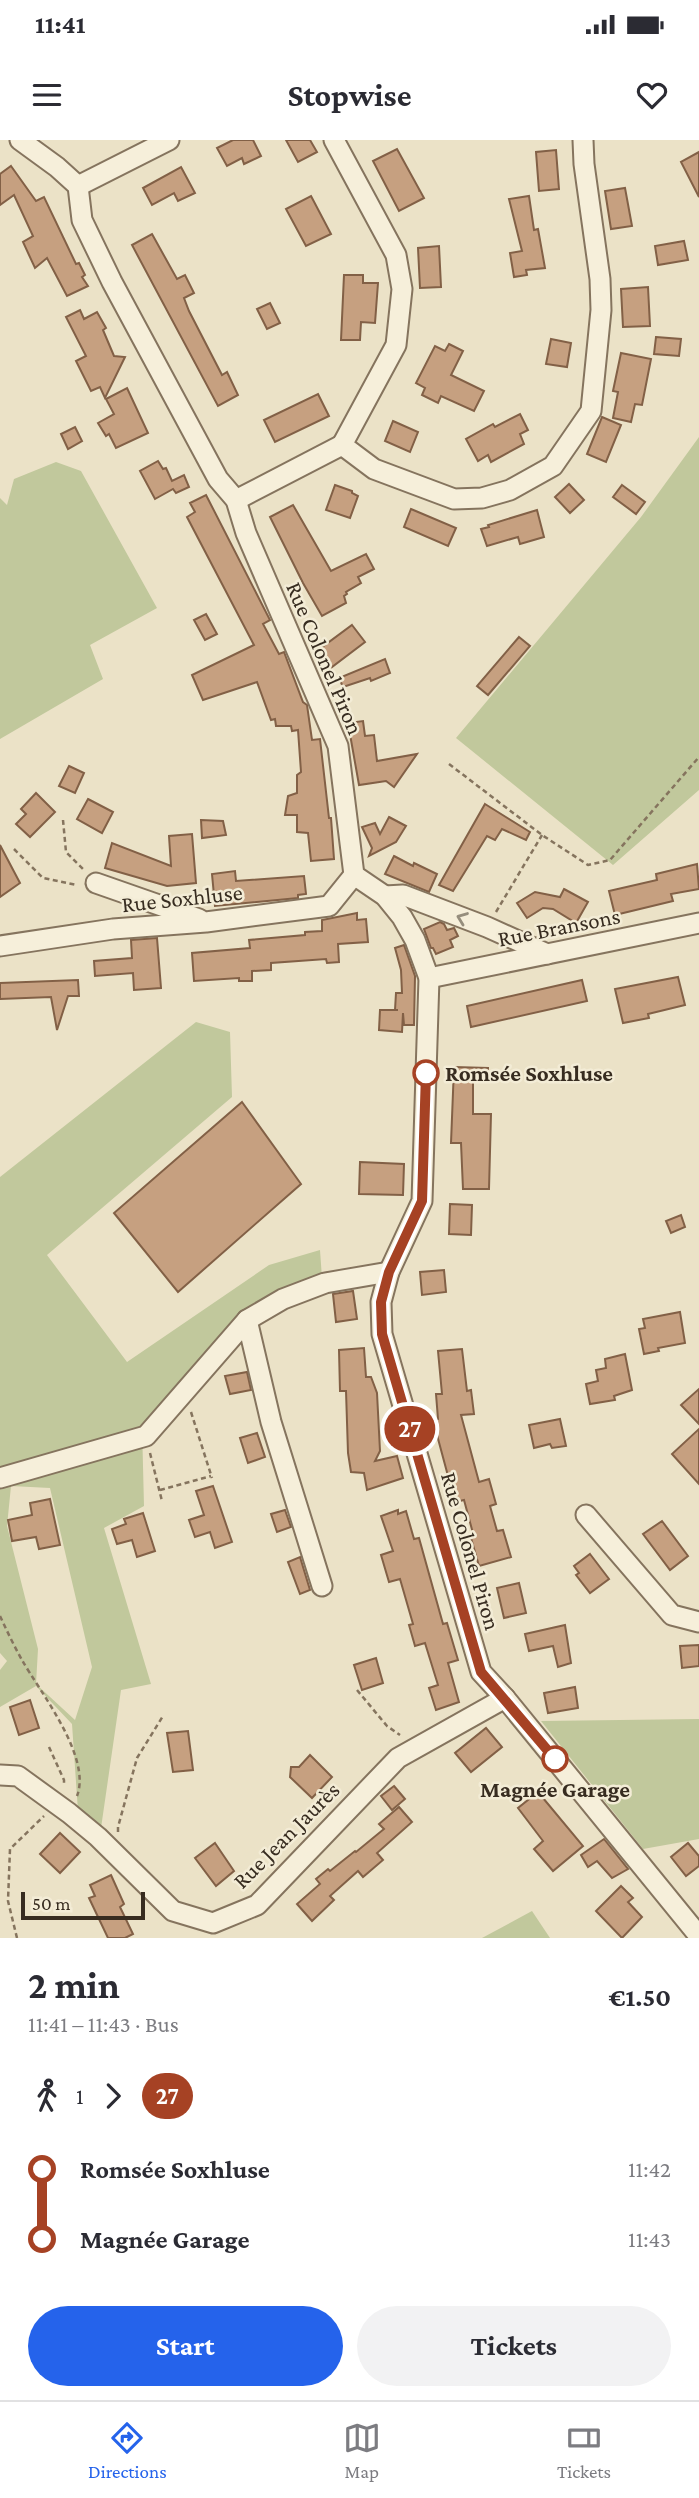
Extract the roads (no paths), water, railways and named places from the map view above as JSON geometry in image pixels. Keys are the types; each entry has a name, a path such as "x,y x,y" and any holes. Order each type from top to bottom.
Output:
{"street":[{"path":"20,140 78,186 169,140"},
{"path":"236,500 342,445 396,345 402,289 396,255 334,140"},
{"path":"342,445 374,469 454,499 482,498 510,490 553,466 591,411 601,310 600,279 583,140"},
{"name":"Rue Colonel Piron","path":"78,186 82,220 113,282 218,479 236,500 246,533 338,746 354,875 385,896 402,917 415,940 429,978 422,1201 389,1272 381,1302 382,1334 481,1672 699,1936"},
{"name":"Rue Soxhluse","path":"0,946 113,929 206,922 329,906 354,875"},
{"path":"96,883 206,922"},
{"path":"385,896 403,895 487,927 547,954"},
{"name":"Rue Bransons","path":"429,978 699,923"},
{"path":"0,1478 146,1436 247,1320 283,1299 325,1283 389,1272"},
{"path":"247,1320 271,1422 322,1587"},
{"path":"586,1515 671,1615 699,1622"},
{"name":"Rue Jean Jaurès","path":"0,1775 18,1776 64,1808 173,1911 214,1923 257,1905 398,1758 505,1699"}],"place":[{"name":"Romsée Soxhluse","path":"426,1073"},
{"name":"Magnée Garage","path":"555,1759"}]}
